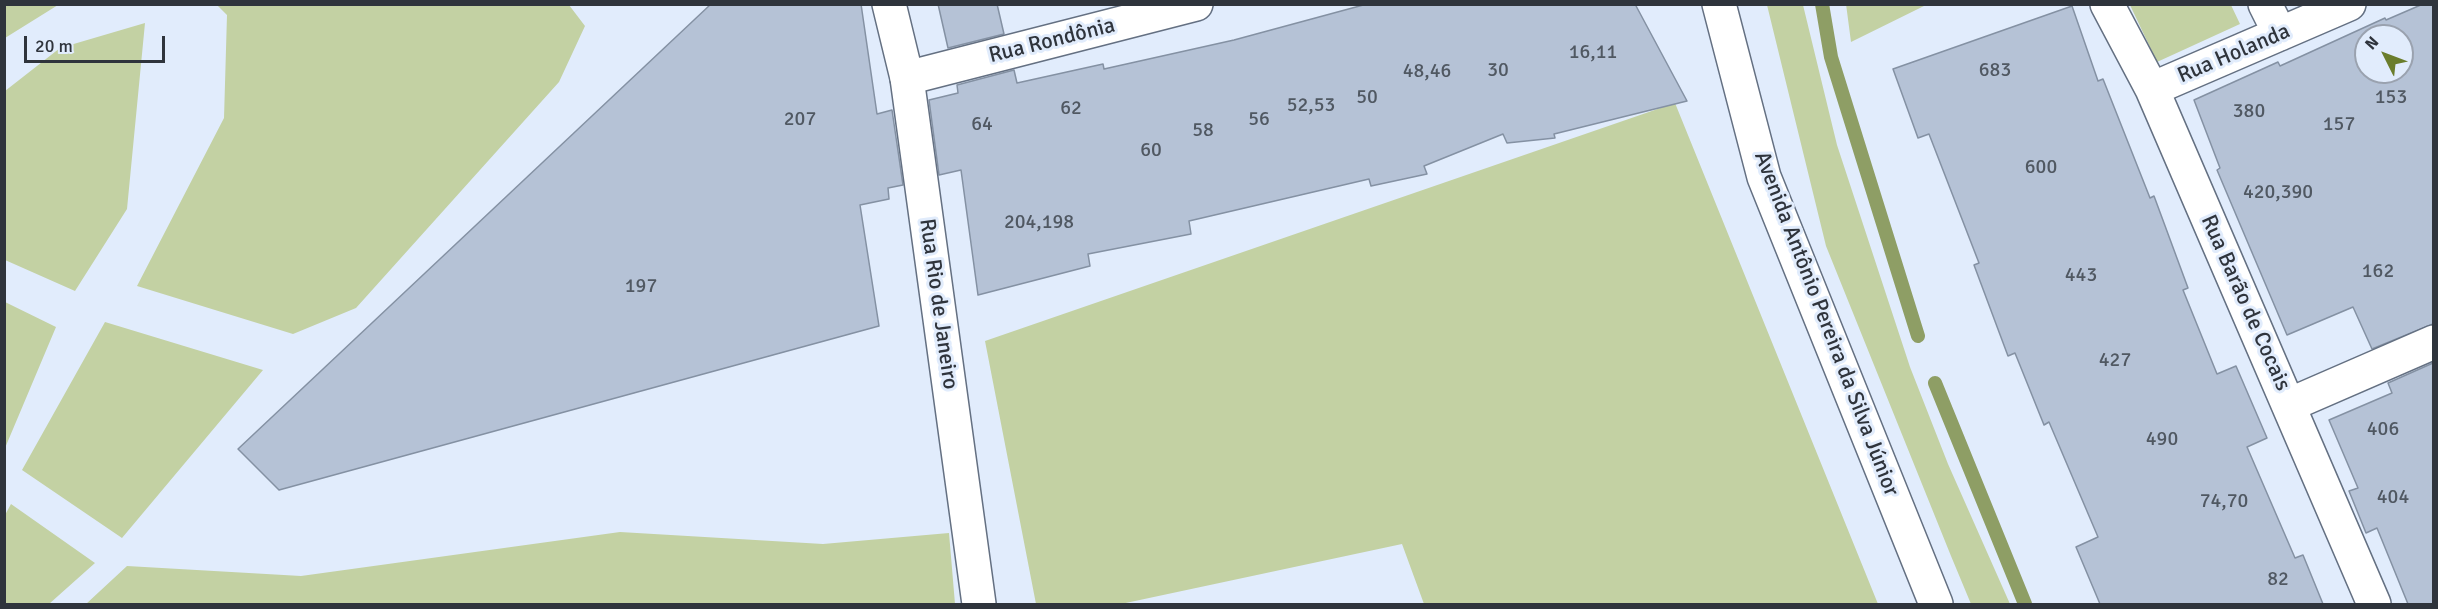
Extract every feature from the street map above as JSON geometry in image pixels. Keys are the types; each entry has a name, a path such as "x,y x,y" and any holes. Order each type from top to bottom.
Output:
{"street":[{"name":"Rua Rio de Janeiro","path":"889,4 907,78 979,604"},
{"name":"Rua Rondônia","path":"907,78 1196,4"},
{"name":"Avenida Antônio Pereira da Silva Júnior","path":"1719,4 1764,177 1936,604"},
{"name":"Rua Barão de Cocais","path":"2107,4 2152,89 2374,604"},
{"path":"2265,4 2280,34"},
{"name":"Rua Holanda","path":"2152,89 2349,4"},
{"path":"2289,405 2433,342"}],"green space":[{"path":"5,4 58,4 58,5 5,38"},
{"path":"1846,4 1926,4 1926,5 1851,42"},
{"path":"217,5 569,5 585,26 559,82 356,308 293,334 137,286 224,118 227,15"},
{"path":"1767,5 1803,5 1837,145 1910,367 1948,464 2010,604 1971,604 1951,556 1826,246"},
{"path":"2130,5 2231,5 2240,24 2157,62"},
{"path":"145,23 127,209 75,291 5,260 5,91 60,48"},
{"path":"1675,103 1878,604 1424,604 1402,544 1121,604 1036,604 985,341"},
{"path":"5,302 56,327 5,448"},
{"path":"105,322 263,370 122,538 22,470"},
{"path":"11,504 95,563 49,604 5,604 5,515"},
{"path":"620,532 823,544 949,533 955,604 86,604 127,566 301,576"}],"building":[{"path":"711,4 861,4 877,114 892,110 903,185 888,188 889,199 860,205 879,326 279,490 238,449"},
{"path":"938,4 997,4 1004,34 948,48"},
{"path":"1367,4 1635,4 1687,101 1554,134 1555,138 1507,143 1503,134 1424,166 1427,174 1371,186 1369,179 1189,221 1191,234 1088,254 1090,266 978,295 961,170 939,175 929,100 958,93 957,85 1014,70 1017,83 1103,64 1104,69 1234,40"},
{"path":"2423,4 2433,4 2433,324 2372,349 2353,307 2287,335 2217,170 2220,168 2194,100 2278,62 2280,66 2354,32 2354,84 2414,84 2414,24 2372,24 2385,18 2386,20"},
{"path":"2072,6 2098,81 2103,79 2150,198 2154,196 2188,288 2183,290 2217,374 2236,366 2267,438 2247,447 2295,558 2303,555 2323,604 2100,604 2076,547 2098,537 2049,422 2044,425 2015,353 2008,356 1974,265 1979,263 1929,134 1918,138 1893,69"},
{"path":"2433,363 2433,604 2408,604 2377,528 2366,533 2349,491 2358,488 2329,420 2392,393 2388,383"}],"waterway":[{"path":"1822,4 1831,57 1918,336"},
{"path":"1935,383 2025,604"}]}
